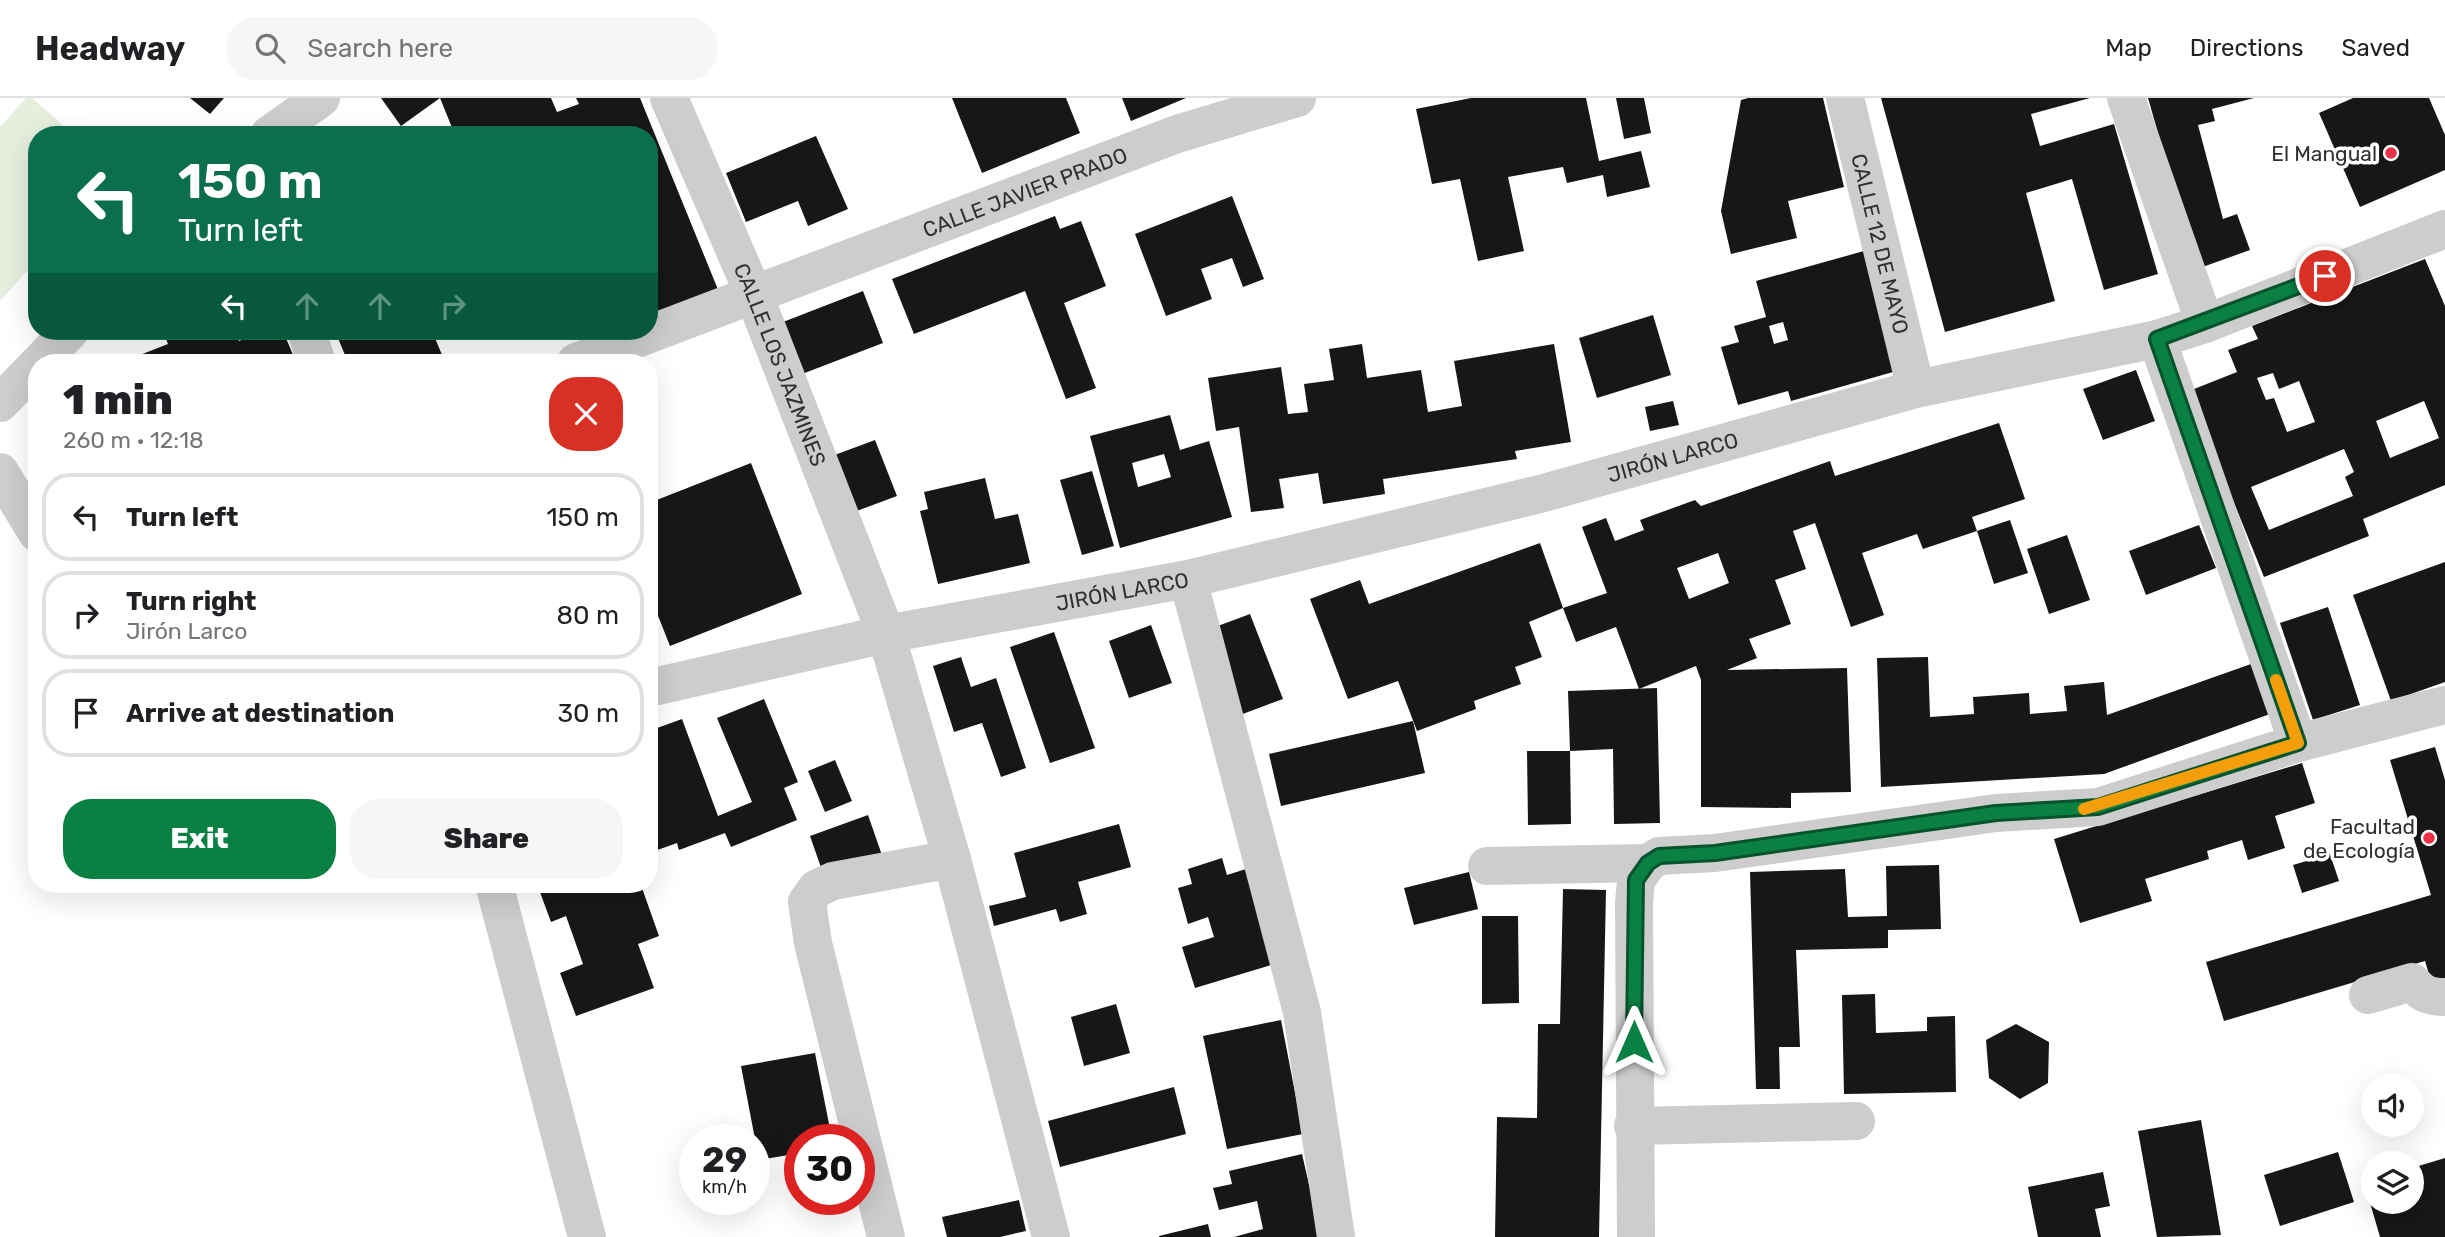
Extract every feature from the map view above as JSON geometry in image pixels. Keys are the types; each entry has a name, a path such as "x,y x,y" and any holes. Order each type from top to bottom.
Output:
{"street":[{"path":"282,126 321,98"},
{"name":"CALLE LOS JAZMINES","path":"669,98 754,295 886,634 952,859 1051,1237"},
{"name":"CALLE JAVIER PRADO","path":"658,331 1177,134 1297,98"},
{"name":"CALLE 12 DE MAYO","path":"1845,98 1916,389"},
{"path":"2126,98 2205,324"},
{"name":"JIRÓN LARCO","path":"658,686 886,634 1188,579 1540,494 1916,389 2157,339 2205,324 2445,229"},
{"path":"2157,339 2298,743"},
{"path":"48,354 61,340"},
{"name":"CALLE JAVIER PRADO","path":"597,354 634,340"},
{"path":"0,403 28,374"},
{"path":"0,472 28,518"},
{"path":"1188,579 1302,1012 1336,1237"},
{"path":"1636,1237 1633,1126 1634,903 1636,880 1648,863 1659,856 1715,853 1985,814 2098,807 2298,743 2445,705"},
{"path":"886,1237 813,943 807,902 816,889 833,881 952,859"},
{"path":"1487,866 1648,863"},
{"path":"496,893 587,1237"},
{"path":"2368,995 2412,982 2420,992 2431,997 2445,997"},
{"path":"1633,1126 1856,1121"}],"green space":[{"path":"26,98 32,98 64,126 28,126 28,270 0,301 0,127"}],"building":[{"path":"190,98 224,98 210,114"},
{"path":"381,98 440,98 401,126"},
{"path":"440,98 551,98 557,112 579,104 576,98 640,98 651,126 451,126"},
{"path":"952,98 1066,98 1080,133 982,173"},
{"path":"1122,98 1186,98 1131,121"},
{"path":"1471,98 1586,98 1599,161 1641,151 1650,187 1607,197 1603,175 1567,183 1563,167 1508,177 1524,251 1478,261 1460,179 1432,184 1416,109"},
{"path":"1616,98 1644,98 1651,133 1624,139"},
{"path":"1823,98 1844,187 1788,201 1797,238 1731,254 1721,211 1741,100"},
{"path":"1881,98 2090,98 2031,114 2040,146 2114,124 2158,274 2104,290 2072,179 2026,193 2055,301 1945,332"},
{"path":"2148,98 2254,98 2212,109 2215,121 2198,125 2223,219 2237,214 2250,250 2197,269"},
{"name":"El Mangual","path":"2353,98 2429,98 2445,135 2445,170 2360,207 2319,113"},
{"path":"816,136 848,209 808,226 798,201 746,222 726,173"},
{"path":"658,142 719,292 658,316"},
{"path":"1232,196 1264,279 1243,287 1232,258 1201,269 1212,299 1166,316 1135,234"},
{"path":"1055,216 1060,229 1081,221 1106,286 1064,303 1096,388 1066,399 1025,291 914,334 892,279"},
{"path":"1864,251 1900,370 1791,401 1788,391 1738,405 1721,347 1739,342 1734,326 1766,317 1756,281","holes":["1783,322 1788,340 1774,344 1769,326"]},
{"path":"2425,259 2445,306 2445,485 2363,519 2369,536 2264,577 2203,426 2194,389 2237,372 2228,350 2258,339 2252,326","holes":["2273,373 2279,389 2299,381 2315,422 2287,432 2274,398 2266,400 2257,378","2424,401 2439,438 2390,458 2376,421","2344,449 2354,472 2345,477 2353,496 2269,530 2251,487"]},
{"path":"863,291 883,343 802,374 783,322"},
{"path":"1653,315 1671,375 1597,398 1579,338"},
{"path":"166,340 287,340 293,354 142,354 168,344"},
{"path":"339,340 436,340 442,354 345,354"},
{"path":"1362,344 1367,378 1421,370 1428,412 1462,406 1454,361 1554,344 1571,442 1515,451 1517,459 1383,479 1385,494 1323,504 1318,473 1279,479 1284,508 1251,512 1239,427 1216,431 1208,378 1281,367 1288,414 1308,412 1304,384 1334,380 1329,349"},
{"path":"2136,370 2155,421 2103,440 2083,389"},
{"path":"1673,401 1679,425 1650,431 1645,407"},
{"path":"1170,415 1180,450 1209,441 1232,517 1120,548 1090,436","holes":["1164,454 1171,477 1138,487 1132,463"]},
{"path":"1999,423 2025,499 1972,517 1977,531 1923,549 1917,534 1862,553 1884,615 1851,627 1815,523 1793,531 1806,569 1775,580 1791,624 1749,639 1757,658 1727,670 1847,668 1851,792 1791,793 1791,808 1701,807 1701,680 1696,666 1639,689 1616,627 1576,642 1563,608 1607,593 1582,527 1606,518 1615,541 1644,530 1640,520 1695,500 1701,506 1830,461 1835,476","holes":["1718,553 1729,583 1689,599 1677,568"]},
{"path":"875,440 897,496 854,512 832,456"},
{"path":"751,463 802,594 670,646 658,616 658,499"},
{"path":"1092,471 1114,546 1082,555 1060,480"},
{"path":"985,478 995,519 1018,514 1030,563 938,584 920,511 928,509 924,492"},
{"path":"2010,520 2028,573 1994,584 1977,531"},
{"path":"2199,525 2216,568 2146,595 2129,551"},
{"path":"2067,535 2090,600 2049,614 2027,549"},
{"path":"1540,543 1563,608 1529,622 1542,657 1515,667 1521,684 1474,701 1476,709 1417,731 1398,681 1348,699 1310,599 1360,580 1369,604"},
{"path":"2445,562 2445,682 2391,701 2353,595"},
{"path":"2328,607 2360,705 2313,720 2280,623"},
{"path":"1250,614 1283,699 1240,715 1207,630"},
{"path":"1151,625 1172,683 1129,698 1109,641"},
{"path":"1054,632 1095,748 1050,763 1010,647"},
{"path":"961,657 971,687 996,678 1026,768 1001,777 982,723 954,732 933,666"},
{"path":"1928,657 1930,717 1974,714 1973,697 2029,693 2030,714 2067,711 2064,686 2104,682 2107,715 2251,664 2270,714 2104,774 1881,787 1877,658"},
{"path":"1657,688 1660,823 1614,824 1613,749 1570,751 1568,691"},
{"path":"764,699 798,782 784,788 797,820 731,847 725,833 679,850 677,843 658,850 658,728 682,719 718,816 752,802 717,718"},
{"path":"1413,721 1425,773 1281,806 1269,754"},
{"name":"Facultad de Ecología","path":"2435,747 2445,780 2445,981 2432,985 2425,961 2224,1021 2206,962 2431,895 2390,760"},
{"path":"1527,751 1570,751 1571,824 1528,825"},
{"path":"835,760 852,801 825,812 808,771"},
{"path":"2302,763 2315,803 2275,816 2285,848 2248,860 2242,840 2207,851 2209,859 2145,879 2152,901 2080,923 2054,839"},
{"path":"868,815 883,858 825,879 810,836"},
{"path":"1119,824 1131,867 1078,882 1087,914 1060,922 1056,909 994,926 989,906 1026,897 1014,853"},
{"path":"2330,854 2339,881 2302,893 2293,865"},
{"path":"1222,858 1227,875 1249,868 1278,963 1195,988 1182,947 1214,937 1208,917 1188,924 1178,888 1192,884 1188,869"},
{"path":"1939,865 1941,929 1888,930 1888,948 1796,950 1800,1047 1779,1047 1780,1089 1756,1089 1750,872 1845,869 1848,917 1887,916 1886,866"},
{"path":"1469,872 1478,909 1414,925 1404,888"},
{"path":"1563,889 1606,890 1599,1237 1495,1237 1497,1117 1537,1118 1538,1024 1560,1024"},
{"path":"540,893 644,893 659,936 638,944 654,988 576,1016 560,973 583,964 566,916 551,922"},
{"path":"1482,916 1518,916 1519,1003 1482,1004"},
{"path":"1875,994 1876,1033 1927,1031 1927,1017 1955,1016 1956,1092 1844,1094 1842,995"},
{"path":"1116,1004 1130,1053 1084,1066 1071,1017"},
{"path":"1281,1020 1303,1134 1227,1149 1203,1036"},
{"path":"2016,1024 2049,1042 2048,1083 2020,1099 1989,1078 1986,1040"},
{"path":"815,1053 829,1124 784,1124 784,1156 770,1158 770,1124 752,1124 741,1066"},
{"path":"1174,1087 1186,1134 1060,1167 1048,1121"},
{"path":"2201,1120 2221,1235 2157,1237 2138,1131"},
{"path":"2338,1152 2354,1202 2280,1226 2264,1175"},
{"path":"1302,1154 1321,1237 1234,1237 1263,1229 1257,1201 1219,1210 1213,1188 1232,1184 1229,1171"},
{"path":"2445,1158 2445,1237 2380,1237 2373,1214 2424,1214 2424,1164"},
{"path":"2103,1172 2110,1206 2095,1209 2101,1237 2038,1237 2028,1187"},
{"path":"1019,1200 1026,1231 1000,1237 947,1237 942,1217"},
{"path":"1208,1224 1211,1237 1159,1237 1159,1236"}],"slow traffic":[{"path":"2084,809 2098,807 2298,743 2276,680"}],"place":[{"name":"El Mangual","path":"2391,153"},
{"name":"Facultad de Ecología","path":"2429,838"}],"route":[{"path":"1634,1042 1636,880 1648,863 1659,856 1715,853 1996,813 2067,811 2098,807 2298,743 2157,339 2205,324 2325,276"}]}
